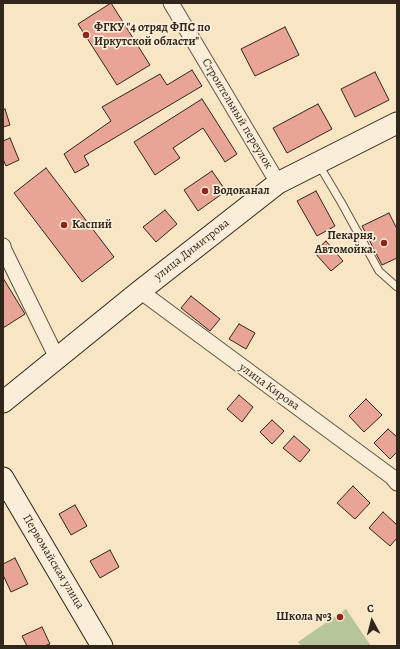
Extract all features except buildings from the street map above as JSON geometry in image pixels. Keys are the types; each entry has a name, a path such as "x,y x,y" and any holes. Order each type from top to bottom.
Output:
{"street":[{"name":"Строительный переулок","path":"171,3 278,183"},
{"name":"улица Димитрова","path":"3,402 140,291 278,183 397,123"},
{"path":"3,246 57,358"},
{"name":"улица Кирова","path":"140,291 392,477 397,483"},
{"name":"Первомайская улица","path":"3,478 102,646"}],"lane":[{"path":"318,163 379,271 397,286"}],"green space":[{"path":"346,609 371,646 301,646 298,642"}],"place":[{"name":"ФГКУ \"4 отряд ФПС по Иркутской области\"","path":"86,35"},
{"name":"Водоканал","path":"205,191"},
{"name":"Каспий","path":"64,225"},
{"name":"Пекарня, Автомойка.","path":"384,243"},
{"name":"Школа №3","path":"340,617"}]}
